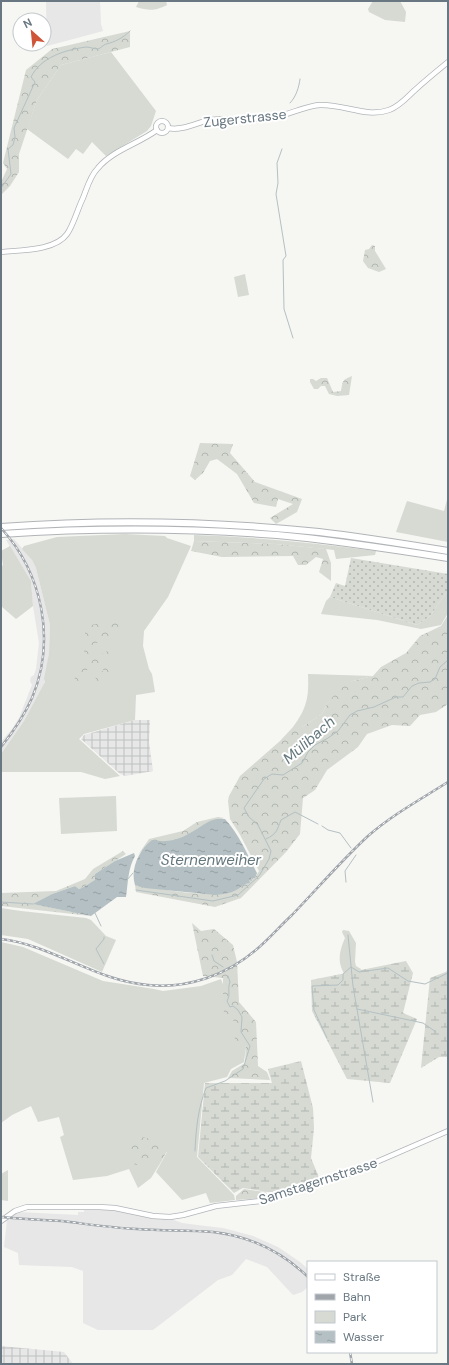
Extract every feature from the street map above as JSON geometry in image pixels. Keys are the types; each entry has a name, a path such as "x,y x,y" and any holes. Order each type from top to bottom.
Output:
{"highway":[{"path":"1,527 108,522 224,524 319,532 448,551"},
{"path":"1,534 110,529 213,531 352,543 448,558"}],"main road":[{"name":"Zugerstrasse","path":"168,128 179,128 213,120 272,118 318,105 336,106 366,113 390,110 403,102 448,62"},
{"path":"160,120 166,122 168,128 166,131 162,133 157,130 156,124 160,120"},
{"path":"1,252 46,247 63,239 70,230 90,180 96,169 111,157 157,130"},
{"name":"Samstagernstrasse","path":"1,1221 15,1211 27,1207 86,1206 115,1208 153,1216 170,1217 216,1206 250,1203 273,1198 351,1173 448,1131"}],"shaded area":[{"path":"46,1 100,1 101,24 103,31 52,45 52,12 46,12"},
{"path":"14,539 32,560 36,568 50,625 49,653 44,685 24,721 1,754 1,742 19,718 32,685 30,681 36,669 39,643 33,606 31,581 6,540"},
{"path":"135,720 150,720 149,742 153,771 125,776 120,774 81,739 84,735"},
{"path":"84,1210 111,1210 171,1219 182,1223 223,1228 253,1236 278,1247 307,1268 307,1288 302,1292 293,1295 267,1267 246,1259 232,1275 218,1280 153,1330 98,1330 83,1323 83,1271 72,1267 19,1265 18,1253 4,1247 7,1220 18,1212 78,1215 78,1212 84,1212"},
{"path":"1,1346 64,1352 73,1364 1,1364"}],"green space":[{"path":"139,1 166,1 167,5 152,10 145,9 136,7"},
{"path":"373,1 400,1 406,12 405,22 385,20 369,12 368,9"},
{"path":"130,31 130,47 61,65 37,100 19,154 19,172 10,186 1,195 1,182 7,169 3,163 26,70 48,52 52,52 52,49"},
{"path":"111,52 156,111 151,126 147,131 106,156 92,142 83,154 76,149 68,159 27,129 37,100 61,65"},
{"path":"372,245 375,246 375,251 386,269 379,272 368,268 363,261 365,250 369,249"},
{"path":"245,274 249,295 238,297 234,277"},
{"path":"352,376 349,395 337,396 329,394 325,386 314,389 310,382 310,379 316,381 321,378 327,378 333,392 341,391 344,381"},
{"path":"200,443 233,444 230,453 255,482 302,499 297,512 276,524 270,518 293,504 278,499 276,507 254,503 237,474 217,459 210,461 203,473 195,480 190,476"},
{"path":"448,496 448,542 396,532 407,501 444,511"},
{"path":"125,534 165,536 191,546 168,597 144,631 143,646 149,669 152,674 155,692 136,695 135,720 84,734 79,739 120,776 105,779 81,772 1,772 1,754 24,721 45,682 44,679 49,653 50,625 36,568 32,560 22,549 24,546 57,537"},
{"path":"194,535 240,537 331,545 376,551 375,555 336,559 334,550 276,544 194,541"},
{"path":"194,541 276,544 326,549 331,563 331,581 319,572 323,559 316,557 306,565 298,565 293,556 222,557 191,551"},
{"path":"10,546 31,581 33,606 16,619 1,606 1,567 3,565 1,551"},
{"path":"351,558 448,574 448,590 430,616 417,625 330,597 336,583 345,586"},
{"path":"448,590 448,613 441,625 421,629 377,620 321,614 326,601 330,597 417,625 430,616"},
{"path":"448,615 448,704 436,712 420,715 410,726 392,725 367,734 358,747 327,770 315,790 303,798 300,834 286,852 241,898 215,907 136,892 135,885 187,893 213,894 239,888 255,877 259,871 230,819 228,801 229,796 240,776 280,741 293,727 302,727 322,714 327,704 340,688 352,681 373,676 381,667 406,653 420,636 441,626"},
{"path":"119,620 124,624 110,631 113,635 112,642 96,643 91,647 91,656 96,657 119,645 119,654 111,658 109,668 111,678 97,682 95,676 104,670 91,663 81,683 79,685 74,683 76,671 86,657 82,644 85,640 85,626"},
{"path":"308,674 373,676 352,681 327,704 322,714 302,727 293,727 306,702"},
{"path":"116,796 117,831 61,834 59,798"},
{"path":"218,817 224,818 184,838 169,842 150,842 138,855 149,839 183,831 197,822"},
{"path":"123,851 126,854 95,874 95,881 79,889 75,886 52,894 34,904 91,916 1,906 1,893 56,891 85,879 93,869"},
{"path":"1,908 86,918 91,920 106,936 116,940 102,972 28,939 1,935"},
{"path":"192,923 201,931 214,929 233,945 237,962 239,1002 256,1022 258,1066 267,1072 270,1080 228,1078 232,1071 245,1063 246,1046 236,1042 232,1029 236,1022 225,1016 223,1008 223,978 203,976"},
{"path":"343,930 349,931 356,943 355,962 356,966 361,969 360,973 348,979 340,964 340,954 345,938 342,932"},
{"path":"1,942 23,947 103,981 163,991 201,986 221,979 246,1047 244,1062 231,1069 227,1077 204,1083 197,1157 234,1195 235,1200 210,1203 206,1193 182,1200 156,1172 167,1152 135,1165 148,1162 161,1162 151,1178 138,1188 129,1169 107,1176 73,1180 60,1137 64,1135 59,1117 38,1122 31,1106 12,1115 1,1123"},
{"path":"406,961 413,973 403,1013 417,1019 390,1083 347,1079 312,1011 311,980"},
{"path":"448,971 448,1057 439,1057 421,1068 430,978"},
{"path":"301,1061 313,1108 314,1128 311,1158 320,1180 272,1195 268,1192 243,1188 234,1193 198,1157 205,1083 272,1083 268,1069"},
{"path":"137,1136 156,1140 167,1151 161,1162 135,1165 128,1153"},
{"path":"8,1170 8,1201 1,1200 1,1174"},
{"path":"244,1189 265,1192 269,1195 263,1198 236,1200 236,1196"}],"water":[{"name":"Sternenweiher","path":"217,819 225,819 239,838 257,873 255,878 251,878 252,881 249,880 250,883 245,884 233,891 216,895 145,888 135,885 135,866 140,854 147,844 152,840 166,841 179,838 208,822"},
{"name":"Sternenweiher","path":"134,853 135,856 130,871 126,897 117,897 91,916 33,904 52,894 75,886 79,889 83,887 95,880 95,874 115,861"}],"waterway":[{"path":"1,188 11,174 8,149 13,145 15,137 14,128 35,82 31,77 35,70 41,64 54,56 70,50 86,47 98,49 105,44 125,36 130,31"},
{"path":"290,103 297,92 300,79"},
{"path":"282,149 277,163 278,183 276,194 286,256 283,260 284,309 293,338"},
{"name":"Mülibach","path":"136,890 213,901 238,895 259,876 269,859 271,851 258,825 249,817 244,808 264,779 272,774 283,775 302,763 308,752 315,745 338,731 350,715 357,711 374,707 396,697 403,697 412,686 419,683 430,682 435,679 440,667 448,660"},
{"path":"266,839 275,833 281,820 295,812 318,824"},
{"path":"322,826 328,830 340,833 351,848"},
{"path":"346,882 345,871 356,855"},
{"name":"Mülibach","path":"127,880 133,873"},
{"name":"Mülibach","path":"1,902 33,904"},
{"path":"95,913 101,926"},
{"path":"348,935 353,986 373,1102"},
{"path":"104,937 96,949 104,964"},
{"path":"212,955 214,961 223,967"},
{"path":"327,1038 314,1010 312,986 338,985 343,980 343,974 351,967 359,972 388,968 408,981 425,984 448,973"},
{"path":"195,1151 198,1119 206,1088 225,1081 243,1069 250,1046 241,1032 242,1017 238,1010 233,1006 230,1007 227,1001 230,982 228,976"},
{"path":"357,1009 423,1023 436,1032"}],"railway":[{"path":"1,528 15,546 27,566 36,587 44,631 43,654 39,676 32,698 18,724 1,747"},
{"path":"1,939 38,948 110,977 129,982 163,986 178,985 206,978 233,966 257,949 377,828 448,782"},
{"path":"1,1217 62,1221 100,1226 156,1230 204,1231 226,1234 252,1241 276,1253 307,1276"},
{"path":"350,1353 352,1364"}]}
